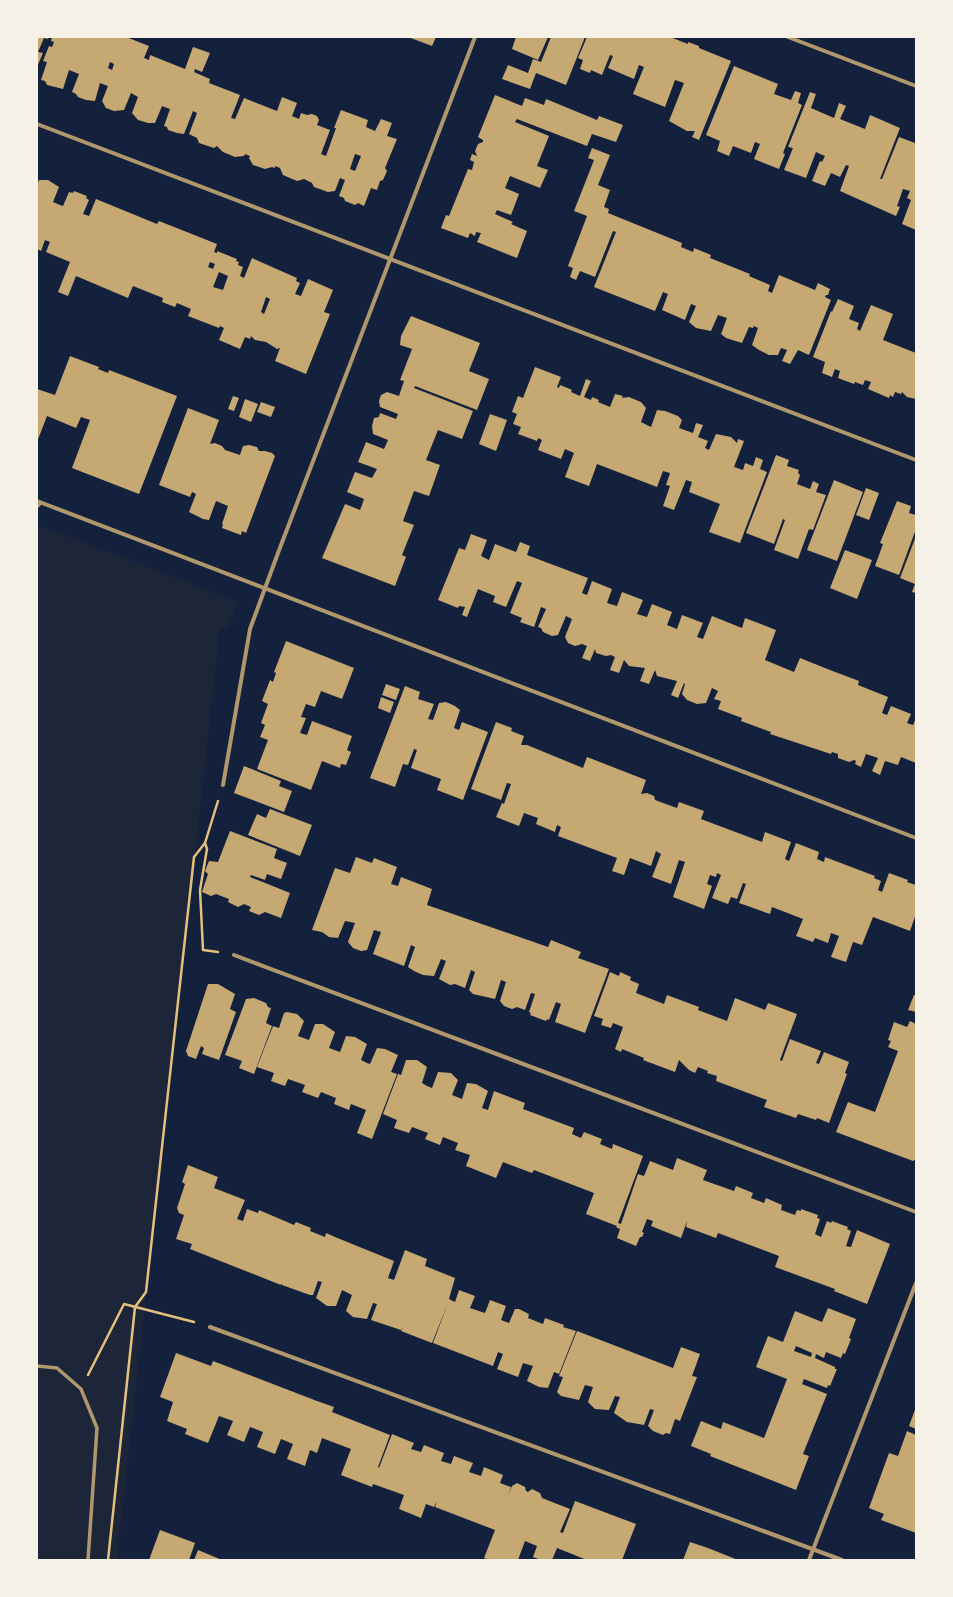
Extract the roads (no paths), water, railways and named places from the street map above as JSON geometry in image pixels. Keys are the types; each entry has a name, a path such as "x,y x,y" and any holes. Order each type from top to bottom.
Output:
{"street":[{"path":"223,785 250,629 475,37"},
{"path":"788,37 916,86"},
{"path":"37,124 916,460"},
{"path":"39,502 916,838"},
{"path":"234,955 916,1212"},
{"path":"809,1560 916,1283"},
{"path":"210,1326 842,1560"},
{"path":"37,1366 57,1368 81,1389 97,1428 88,1560"}],"lane":[{"path":"37,507 39,502"}]}
